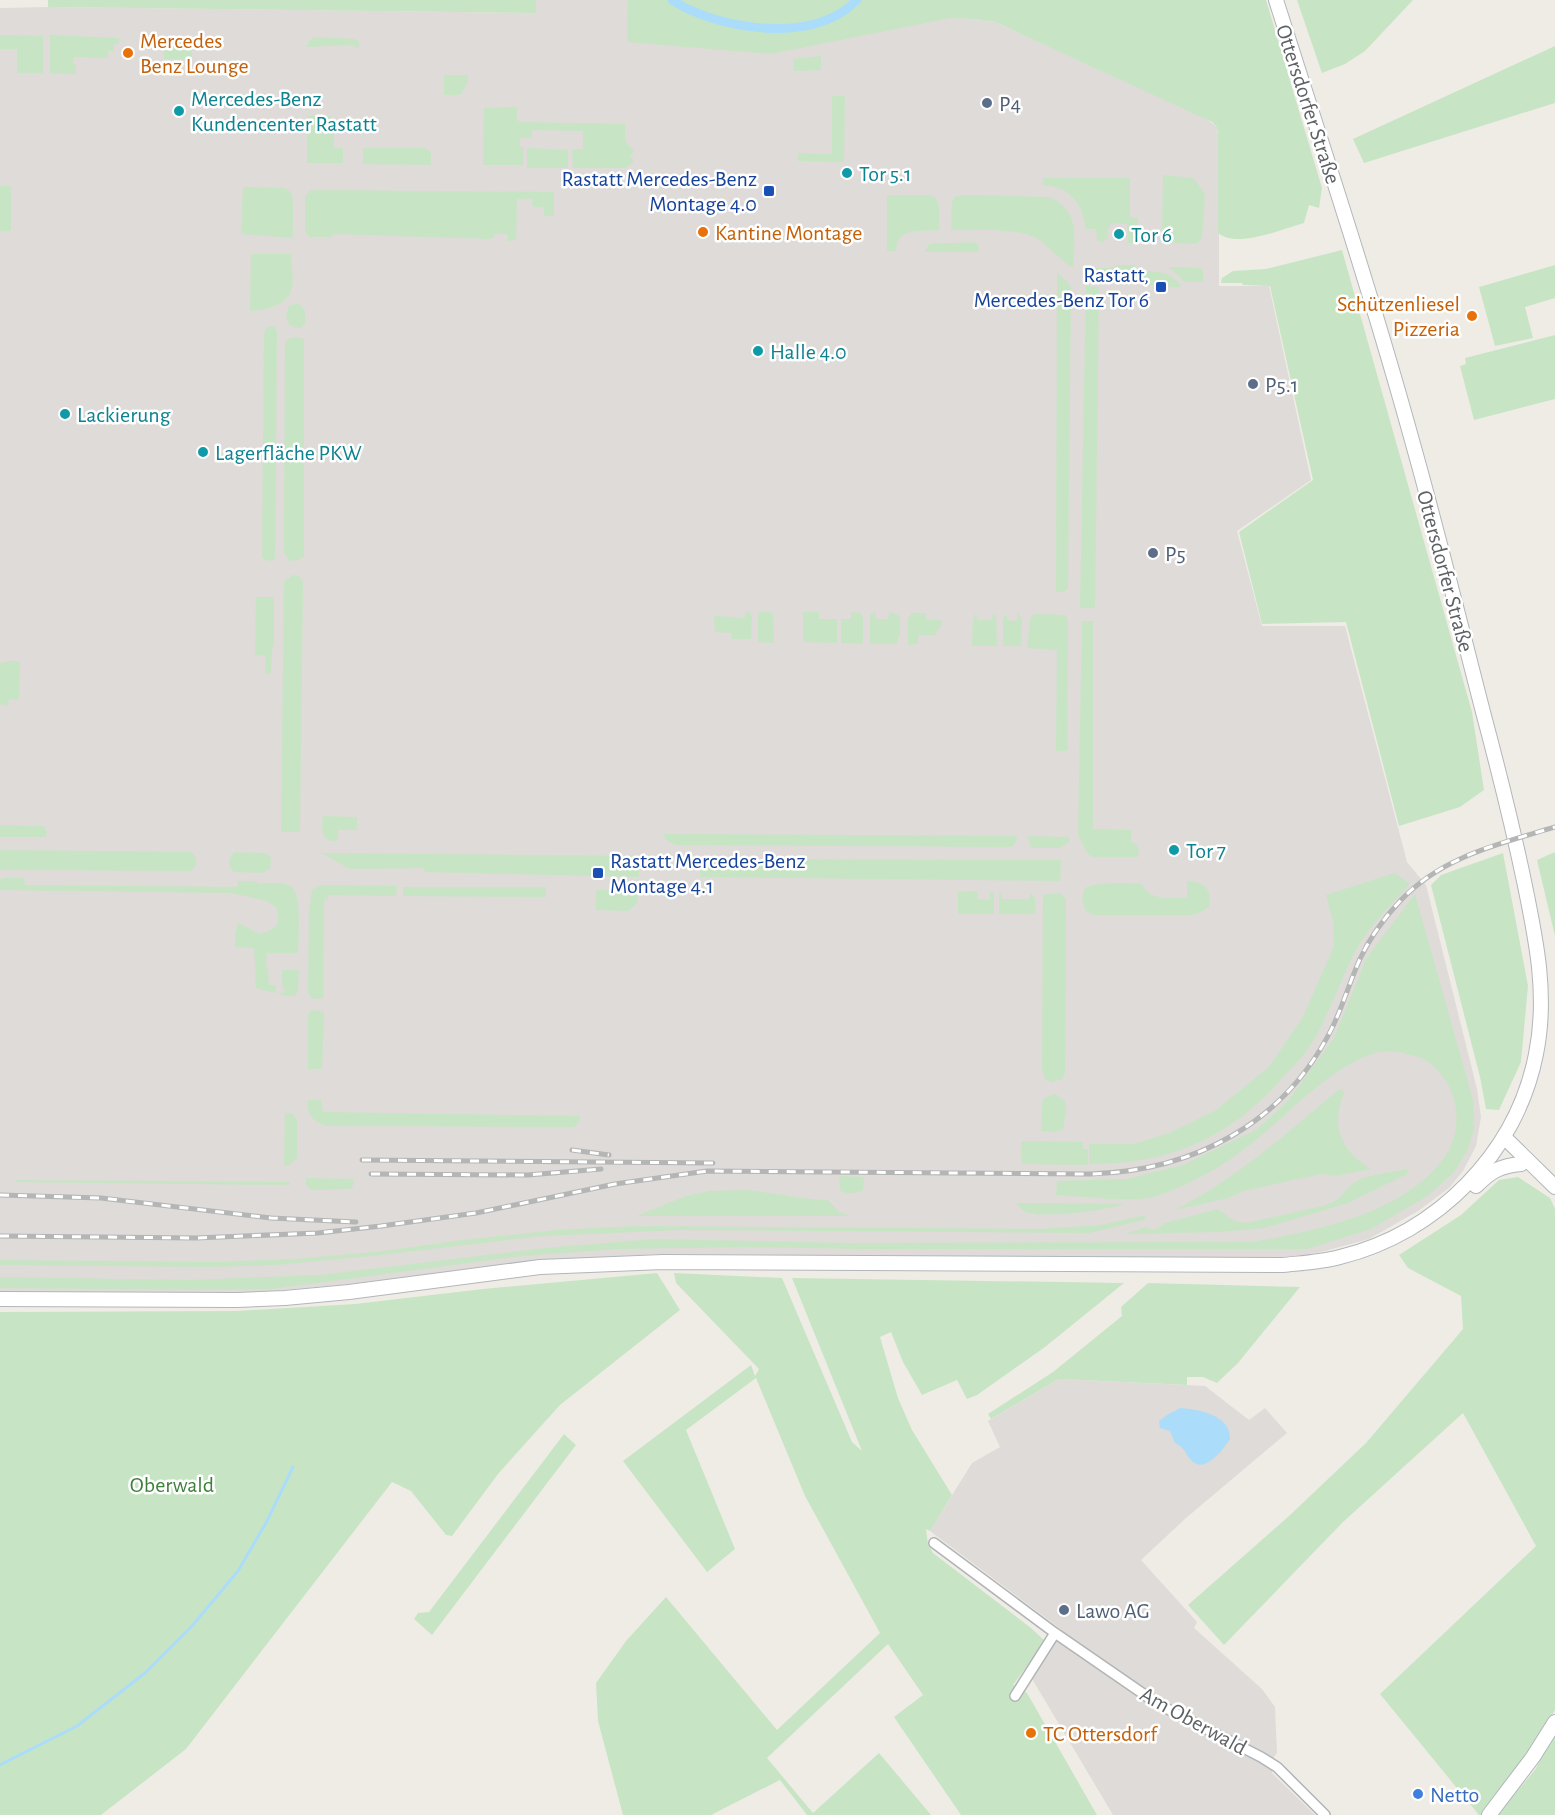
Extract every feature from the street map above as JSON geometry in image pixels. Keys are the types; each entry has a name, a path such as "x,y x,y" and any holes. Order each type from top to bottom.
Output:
{"street":[{"name":"Ottersdorfer Straße","path":"1276,0 1318,129 1413,443 1496,760 1537,944 1542,992 1541,1024 1536,1056 1519,1109 1501,1142 1482,1168 1440,1209"},
{"path":"1501,1142 1521,1164 1541,1173"},
{"path":"1501,1142 1555,1187"},
{"path":"0,1299 237,1300 285,1298 349,1292 499,1271 602,1263 1283,1265 1313,1263 1371,1248 1396,1236 1440,1209 1459,1202 1494,1170 1521,1164"},
{"name":"Am Oberwald","path":"934,1543 1055,1633 1158,1704 1277,1767 1325,1815"},
{"path":"1015,1696 1055,1633"},
{"path":"1489,1815 1533,1757 1555,1722"}],"shaded area":[{"path":"536,0 626,0 628,3 973,19 995,22 1205,118 1216,126 1219,139 1219,286 1269,286 1311,480 1237,531 1262,626 1345,626 1407,862 1426,885 1477,1089 1481,1117 1476,1146 1463,1171 1449,1188 1418,1211 1369,1239 1321,1252 1281,1258 659,1254 541,1260 350,1284 237,1294 0,1293 0,8 535,13"},
{"path":"1059,1379 1205,1386 1249,1420 1265,1408 1287,1433 1186,1518 1141,1560 1197,1622 1194,1628 1262,1689 1275,1707 1277,1753 1274,1757 1272,1773 1315,1815 1113,1815 1031,1677 1062,1630 930,1531 972,1463 1000,1447 988,1421"}],"green space":[{"path":"48,0 536,0 536,13 48,7"},
{"path":"626,0 1266,0 1322,188 1319,208 1309,205 1304,223 1260,236 1236,239 1218,233 1218,133 1212,122 995,22 950,18 770,54 627,42 628,3"},
{"path":"1297,0 1413,0 1365,51 1345,64 1322,73"},
{"path":"0,35 43,36 43,73 17,73 17,49 0,49"},
{"path":"50,35 119,38 119,44 114,44 114,51 108,51 108,58 74,57 73,64 76,64 76,74 50,73"},
{"path":"315,37 354,39 360,46 356,48 354,45 306,47"},
{"path":"164,38 191,38 192,59 164,59"},
{"path":"1555,46 1555,103 1364,163 1353,139"},
{"path":"821,56 821,70 794,71 793,59"},
{"path":"444,75 468,75 468,82 460,95 444,95"},
{"path":"832,96 845,96 844,162 798,161 798,153 832,154"},
{"path":"517,107 517,120 520,122 625,124 625,141 634,151 630,156 634,161 625,168 573,168 572,149 583,149 583,131 532,130 531,138 520,138 520,147 524,147 523,165 483,165 484,108"},
{"path":"307,116 330,116 333,119 334,148 343,148 343,163 307,163"},
{"path":"363,148 426,148 431,153 431,165 363,164"},
{"path":"527,148 568,150 568,168 527,168"},
{"path":"1163,175 1193,178 1205,194 1202,238 1197,244 1162,243"},
{"path":"1043,178 1130,178 1130,217 1138,218 1137,243 1128,243 1127,224 1110,223 1110,228 1107,228 1108,240 1104,239 1103,243 1097,240 1096,229 1086,229 1082,212 1074,198 1061,189 1043,185"},
{"path":"0,186 11,186 11,231 0,231"},
{"path":"243,187 284,188 291,192 293,238 241,234"},
{"path":"311,190 554,192 554,216 544,216 544,207 533,207 532,199 517,199 516,240 508,241 507,234 495,234 492,239 334,234 330,237 310,237 305,232 305,196"},
{"path":"887,195 930,195 936,198 939,207 939,230 905,234 900,237 896,251 887,251"},
{"path":"964,195 1049,197 1059,203 1071,217 1073,226 1073,267 1041,241 1027,235 995,230 951,230 952,202 955,197"},
{"path":"972,242 978,244 979,252 924,252 930,244"},
{"path":"1342,250 1472,712 1484,790 1460,807 1399,826 1346,622 1262,624 1239,532 1313,480 1270,286 1221,283 1222,278 1233,271 1266,269"},
{"path":"251,254 291,254 292,287 286,299 276,306 250,311"},
{"path":"1117,265 1135,265 1135,278 1115,281 1101,280 1098,276 1087,274 1092,268 1112,268"},
{"path":"1555,265 1555,298 1525,307 1533,338 1495,346 1479,287"},
{"path":"1169,267 1200,268 1203,271 1203,282 1185,282"},
{"path":"1142,271 1163,273 1181,285 1180,287 1169,287 1168,283 1154,283 1153,286 1143,285"},
{"path":"1057,273 1068,282 1071,289 1068,588 1064,592 1056,592"},
{"path":"1086,286 1099,289 1095,608 1080,608"},
{"path":"299,303 305,311 305,323 301,328 291,325 286,316 289,306"},
{"path":"275,327 277,332 275,558 272,561 262,557 264,335 266,328"},
{"path":"1555,335 1555,399 1474,420 1460,366 1466,364 1465,358"},
{"path":"297,337 304,339 304,556 290,561 284,553 285,342"},
{"path":"293,575 299,576 303,582 300,832 281,832 284,582"},
{"path":"256,597 274,597 274,645 271,673 265,674 266,656 255,655"},
{"path":"746,611 752,616 751,639 732,639 731,633 715,632 714,616 745,618"},
{"path":"760,612 771,612 773,616 774,643 758,642"},
{"path":"803,612 819,612 819,619 837,619 837,643 803,642"},
{"path":"851,612 861,613 863,617 863,644 841,643 841,619 851,619"},
{"path":"875,612 876,619 888,619 889,612 898,615 900,635 897,644 870,644 870,615"},
{"path":"912,613 926,613 926,620 942,620 942,625 936,635 918,635 918,644 908,645 908,619"},
{"path":"976,613 977,620 992,620 993,613 996,616 997,646 972,646 973,619"},
{"path":"1018,613 1022,619 1021,646 1003,646 1003,618 1007,614 1007,620 1017,621"},
{"path":"1035,614 1065,615 1068,620 1067,751 1056,751 1057,650 1027,648 1030,621"},
{"path":"1082,621 1093,621 1093,829 1131,830 1131,842 1139,849 1138,857 1093,857 1087,853 1078,835"},
{"path":"20,661 19,700 9,699 8,706 0,704 0,663"},
{"path":"323,816 357,817 357,830 338,830 337,841 331,841 323,834"},
{"path":"0,825 44,826 47,832 45,837 0,837"},
{"path":"663,834 1017,836 1012,847 676,845 667,841"},
{"path":"1028,836 1069,837 1069,842 1060,848 1034,848 1030,846"},
{"path":"0,850 191,852 196,857 196,866 191,871 0,870"},
{"path":"235,852 265,853 270,856 270,869 262,873 234,872 229,862"},
{"path":"1555,852 1555,936 1537,860"},
{"path":"321,853 639,856 639,877 426,872 422,868 350,869"},
{"path":"1503,853 1528,986 1521,1062 1499,1110 1486,1109 1480,1077 1431,885 1441,875"},
{"path":"701,859 1061,860 1060,881 700,877"},
{"path":"1395,873 1410,884 1361,942 1321,1027 1307,1050 1265,1096 1244,1115 1198,1143 1147,1159 1089,1164 1089,1144 1134,1144 1169,1133 1215,1111 1269,1067 1303,1017 1334,946 1333,921 1326,895"},
{"path":"24,878 25,885 237,887 238,881 287,884 294,890 297,897 298,953 267,953 266,968 269,985 277,986 275,993 256,988 254,948 235,947 238,923 260,934 277,925 276,907 267,901 231,893 0,890 0,880"},
{"path":"1187,881 1206,887 1210,900 1209,907 1192,915 1093,915 1085,910 1082,898 1085,888 1113,883 1142,884 1150,894 1155,896 1187,898"},
{"path":"321,885 397,886 396,896 328,895 328,899 324,900 323,998 314,999 308,994 309,911 312,890"},
{"path":"403,887 546,887 546,897 403,896"},
{"path":"596,890 638,890 637,903 628,911 596,910"},
{"path":"977,891 978,899 990,900 990,892 994,893 994,914 958,914 958,892"},
{"path":"999,893 1002,893 1002,899 1029,899 1030,893 1035,900 1035,914 999,914"},
{"path":"1060,893 1066,899 1065,1073 1062,1079 1051,1082 1045,1079 1042,1069 1043,895"},
{"path":"1415,894 1473,1100 1474,1129 1467,1151 1454,1172 1429,1195 1371,1229 1307,1249 741,1247 619,1249 522,1256 271,1289 0,1288 0,1277 188,1280 320,1275 545,1248 654,1239 848,1243 1253,1242 1334,1224 1362,1215 1412,1189 1433,1171 1449,1150 1456,1129 1454,1100 1442,1075 1433,1065 1421,1058 1390,1052 1375,1053 1358,1060 1324,1081 1227,1162 1160,1195 1150,1198 1124,1199 1056,1195 1057,1181 1127,1179 1183,1165 1256,1130 1288,1101 1334,1038 1366,959"},
{"path":"282,970 299,970 298,991 295,996 279,993 285,990 282,985"},
{"path":"316,1010 324,1012 322,1069 308,1069 308,1014"},
{"path":"1342,1089 1344,1093 1338,1116 1341,1137 1352,1154 1371,1169 1335,1176 1321,1174 1243,1191 1228,1198 1175,1210 1240,1170"},
{"path":"1055,1094 1065,1101 1063,1129 1055,1132 1041,1131 1042,1103 1044,1098"},
{"path":"308,1100 321,1100 323,1112 580,1116 580,1121 574,1127 327,1126 309,1114"},
{"path":"285,1113 292,1113 297,1120 297,1158 284,1166"},
{"path":"1021,1141 1083,1142 1083,1149 1088,1149 1088,1165 1022,1164"},
{"path":"1409,1169 1407,1174 1348,1203 1264,1228 1219,1232 1125,1234 1146,1227 1151,1230 1157,1229 1165,1223 1218,1209 1234,1221 1246,1223 1323,1206 1336,1200 1352,1184 1362,1179"},
{"path":"839,1176 864,1177 863,1190 852,1193 842,1192"},
{"path":"1518,1177 1550,1198 1555,1209 1555,1710 1529,1754 1479,1815 1380,1694 1536,1546 1463,1413 1343,1522 1224,1645 1188,1605 1289,1516 1366,1443 1463,1329 1461,1296 1408,1268 1399,1255 1461,1215 1499,1180"},
{"path":"306,1178 354,1179 352,1188 314,1190 306,1184"},
{"path":"15,1180 290,1182 290,1185 15,1182"},
{"path":"744,1190 828,1200 839,1212 851,1216 637,1216 686,1196 709,1191"},
{"path":"1016,1203 1125,1204 1090,1211 1047,1215 1026,1212"},
{"path":"1146,1215 1144,1220 1089,1233 681,1230 542,1236 277,1265 210,1267 0,1265 0,1260 217,1262 297,1259 557,1230 635,1226 1040,1229 1101,1225"},
{"name":"Oberwald","path":"657,1273 680,1310 560,1405 498,1474 452,1536 446,1535 411,1491 392,1482 186,1749 101,1815 0,1815 0,1312 237,1311 355,1304 483,1289"},
{"path":"674,1273 782,1278 852,1442 862,1451 792,1278 1124,1283 1045,1347 977,1395 967,1399 957,1380 922,1395 903,1362 891,1332 880,1337 898,1398 912,1430 952,1495 930,1531 926,1529 928,1544 933,1553 1045,1641 1013,1685 1027,1693 1097,1815 961,1815 894,1717 923,1695 888,1644 767,1758 813,1813 879,1753 931,1815 807,1815 780,1780 711,1815 623,1815 598,1721 596,1683 626,1641 666,1597 777,1730 880,1633 805,1496 756,1378 686,1430 735,1549 707,1572 623,1461 751,1365 755,1376 759,1369 676,1283"},
{"path":"1148,1283 1300,1287 1238,1363 1217,1383 1203,1377 1187,1377 1187,1385 1059,1379 991,1419 988,1414 1053,1372 1122,1316 1121,1307"},
{"path":"564,1434 576,1445 432,1635 414,1619 418,1613 429,1612"},
{"path":"1555,1731 1555,1815 1497,1815 1535,1770"}],"water":[{"path":"1180,1408 1212,1415 1225,1424 1229,1431 1230,1439 1227,1444 1207,1463 1196,1464 1175,1443 1170,1431 1160,1428 1159,1421"}],"waterway":[{"path":"672,0 710,18 733,24 780,28 824,21 844,11 857,0"},
{"path":"0,1765 77,1726 145,1673 192,1626 238,1571 267,1521 293,1467"}],"railway":[{"path":"0,1236 196,1238 318,1233 476,1213 615,1184 707,1171 1090,1174 1128,1171 1165,1163 1200,1151 1233,1135 1263,1115 1290,1090 1313,1060 1333,1026 1360,959 1373,935 1401,900 1417,885 1435,872 1473,853 1555,827"},
{"path":"572,1150 609,1155"},
{"path":"362,1160 713,1163"},
{"path":"371,1174 528,1175 601,1169"},
{"path":"0,1195 101,1198 271,1218 356,1222"}],"place":[{"name":"Mercedes Benz Lounge","path":"128,53"},
{"name":"P4","path":"987,103"},
{"name":"Mercedes-Benz Kundencenter Rastatt","path":"179,111"},
{"name":"Tor 5.1","path":"847,173"},
{"name":"Rastatt Mercedes-Benz Montage 4.0","path":"769,191"},
{"name":"Kantine Montage","path":"703,232"},
{"name":"Tor 6","path":"1119,234"},
{"name":"Rastatt, Mercedes-Benz Tor 6","path":"1161,287"},
{"name":"Schützenliesel Pizzeria","path":"1472,316"},
{"name":"Halle 4.0","path":"758,351"},
{"name":"P5.1","path":"1253,384"},
{"name":"Lackierung","path":"65,414"},
{"name":"Lagerfläche PKW","path":"203,452"},
{"name":"P5","path":"1153,553"},
{"name":"Tor 7","path":"1174,850"},
{"name":"Rastatt Mercedes-Benz Montage 4.1","path":"598,873"},
{"name":"Lawo AG","path":"1064,1610"},
{"name":"TC Ottersdorf","path":"1031,1733"},
{"name":"Netto","path":"1418,1794"}]}
